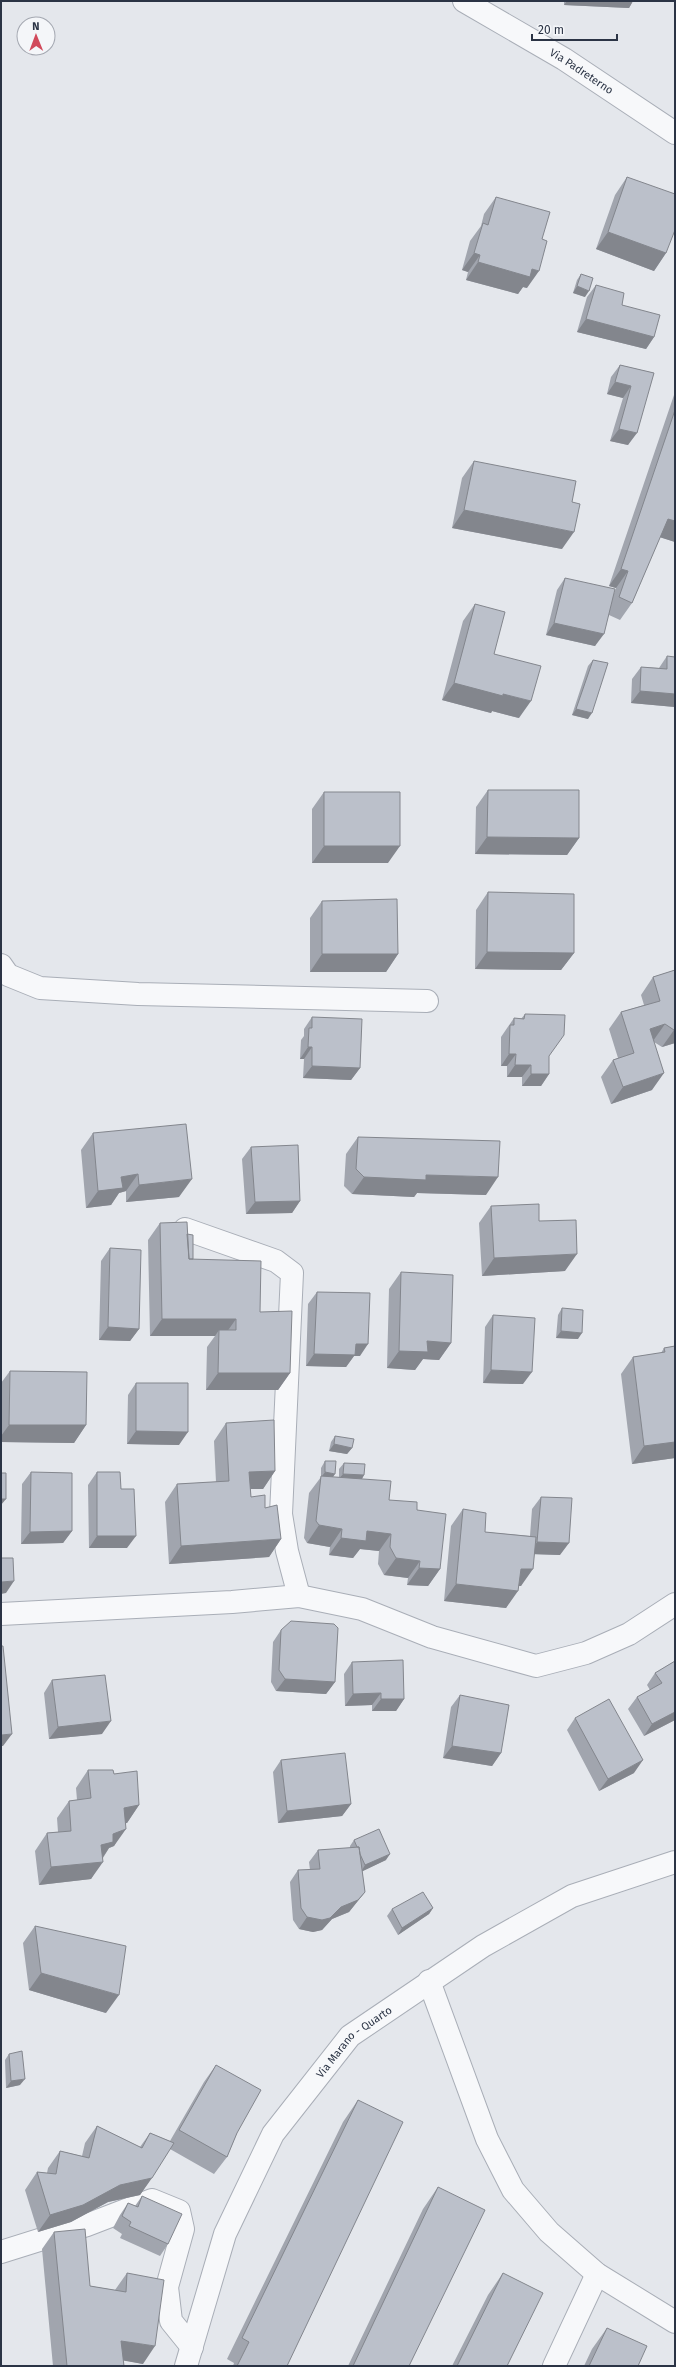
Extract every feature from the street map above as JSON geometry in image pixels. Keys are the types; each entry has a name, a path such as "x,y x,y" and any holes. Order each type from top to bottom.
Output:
{"street":[{"name":"Via Padreterno","path":"464,1 564,59 675,134"},
{"path":"1,965 8,974 40,988 138,994 427,1001"},
{"path":"185,1229 276,1261 292,1273 281,1514 286,1551 299,1596"},
{"path":"1,1614 232,1602 299,1596 362,1609 432,1637 536,1666 586,1653 629,1634 675,1604"},
{"name":"Via Marano - Quarto","path":"189,2356 225,2234 273,2134 350,2036 429,1981 483,1946 572,1896 675,1862"},
{"path":"429,1981 487,2140 514,2190 549,2232 598,2274 675,2322"},
{"path":"1,2252 87,2225 152,2200 169,2205 179,2211 183,2229 167,2286 171,2321 189,2356"},
{"path":"554,2366 598,2274"}],"building":[{"path":"627,177 675,194 675,230 666,253 608,232"},
{"path":"496,197 550,212 542,239 547,241 539,271 532,269 530,277 478,262 480,255 474,253 483,223 488,225"},
{"path":"581,274 593,278 589,291 577,286"},
{"path":"596,285 624,293 622,305 660,315 654,337 586,319"},
{"path":"620,365 654,373 637,433 619,429 631,386 615,382"},
{"path":"675,410 675,521 668,519 632,603 619,597 628,571 621,569"},
{"path":"474,461 576,481 572,502 580,504 574,532 464,510"},
{"path":"565,578 615,589 604,634 554,623"},
{"path":"475,604 505,612 494,654 541,666 531,701 503,694 503,696 454,683"},
{"path":"667,656 675,657 675,694 640,691 641,667 667,669"},
{"path":"593,660 608,663 592,713 576,709"},
{"path":"488,790 579,790 579,838 487,837"},
{"path":"324,792 400,792 400,846 324,846"},
{"path":"488,892 574,894 574,953 487,952"},
{"path":"397,899 398,954 322,954 322,901"},
{"path":"675,970 675,1030 665,1024 650,1029 664,1073 623,1087 613,1060 634,1053 621,1012 660,1001 653,977"},
{"path":"525,1014 565,1015 564,1035 549,1056 549,1074 531,1074 531,1065 515,1065 516,1054 509,1054 510,1025 514,1025 514,1018 524,1019"},
{"path":"312,1017 362,1019 360,1068 312,1066 312,1047 308,1047 309,1028 312,1028"},
{"path":"186,1124 192,1179 139,1185 138,1174 121,1177 123,1188 98,1191 93,1133"},
{"path":"358,1137 500,1141 498,1177 426,1175 426,1180 364,1177 356,1169"},
{"path":"298,1145 300,1201 255,1202 251,1147"},
{"path":"539,1204 539,1221 576,1220 577,1254 494,1258 491,1206"},
{"path":"187,1222 189,1259 261,1261 260,1312 292,1311 290,1373 218,1373 219,1330 236,1330 236,1319 162,1319 160,1223"},
{"path":"187,1234 193,1235 193,1259 189,1259"},
{"path":"110,1248 141,1250 139,1329 108,1327"},
{"path":"401,1272 453,1275 451,1343 427,1341 428,1352 399,1351"},
{"path":"317,1292 370,1293 368,1344 356,1344 355,1355 314,1354"},
{"path":"562,1308 583,1310 582,1333 561,1331"},
{"path":"493,1315 535,1318 532,1372 491,1370"},
{"path":"675,1346 675,1442 644,1446 633,1357 665,1352 664,1348"},
{"path":"10,1371 87,1372 86,1425 9,1425"},
{"path":"136,1383 188,1383 188,1432 136,1431"},
{"path":"274,1420 275,1471 249,1472 251,1497 265,1495 265,1508 277,1505 281,1539 181,1546 177,1484 229,1481 226,1423"},
{"path":"335,1436 354,1439 352,1448 334,1444"},
{"path":"325,1461 336,1461 335,1474 325,1472"},
{"path":"344,1463 365,1464 364,1475 343,1474"},
{"path":"31,1472 72,1473 72,1531 30,1532"},
{"path":"97,1472 120,1472 121,1489 134,1489 136,1536 97,1536"},
{"path":"1,1473 6,1473 6,1499 1,1499"},
{"path":"321,1476 391,1481 389,1500 417,1502 417,1510 446,1514 440,1569 419,1568 420,1561 396,1558 390,1547 391,1534 367,1531 366,1541 341,1538 342,1529 319,1525 316,1521"},
{"path":"541,1497 572,1498 569,1543 537,1542"},
{"path":"463,1509 486,1513 485,1532 536,1537 533,1569 521,1569 518,1591 456,1584"},
{"path":"1,1558 13,1558 14,1581 1,1582"},
{"path":"291,1621 334,1624 338,1628 335,1682 285,1679 279,1670 281,1630"},
{"path":"1,1646 3,1646 12,1734 1,1735"},
{"path":"403,1660 404,1699 381,1699 381,1693 353,1694 352,1662"},
{"path":"675,1661 675,1712 652,1724 637,1697 662,1683 655,1673"},
{"path":"105,1675 111,1721 58,1727 52,1680"},
{"path":"460,1695 509,1705 501,1753 452,1746"},
{"path":"609,1699 643,1760 608,1779 575,1718"},
{"path":"345,1753 351,1804 287,1811 281,1760"},
{"path":"88,1770 113,1770 114,1774 137,1771 139,1805 124,1808 126,1829 113,1834 113,1842 101,1845 103,1862 51,1867 47,1833 71,1831 69,1801 91,1798"},
{"path":"379,1829 390,1854 365,1865 360,1854 359,1847 357,1847 354,1840"},
{"path":"359,1847 365,1892 358,1900 341,1907 330,1918 322,1920 307,1917 301,1908 298,1870 320,1869 318,1850"},
{"path":"423,1892 433,1908 402,1928 392,1909"},
{"path":"35,1926 126,1946 119,1995 41,1973"},
{"path":"22,2051 25,2079 11,2081 9,2054"},
{"path":"216,2065 261,2090 237,2133 227,2157 179,2130"},
{"path":"358,2100 403,2122 287,2366 237,2366 249,2342 242,2338"},
{"path":"97,2126 142,2148 150,2133 174,2143 152,2178 120,2185 83,2205 50,2215 37,2172 56,2174 60,2151 89,2158"},
{"path":"438,2187 485,2210 409,2366 353,2366"},
{"path":"142,2196 182,2214 168,2244 129,2226 131,2222 122,2216 128,2203 138,2207"},
{"path":"85,2229 90,2286 126,2292 127,2273 164,2280 155,2346 121,2341 124,2366 67,2366 54,2232"},
{"path":"503,2273 543,2293 507,2366 457,2366"},
{"path":"607,2328 647,2346 638,2366 589,2366"}]}
